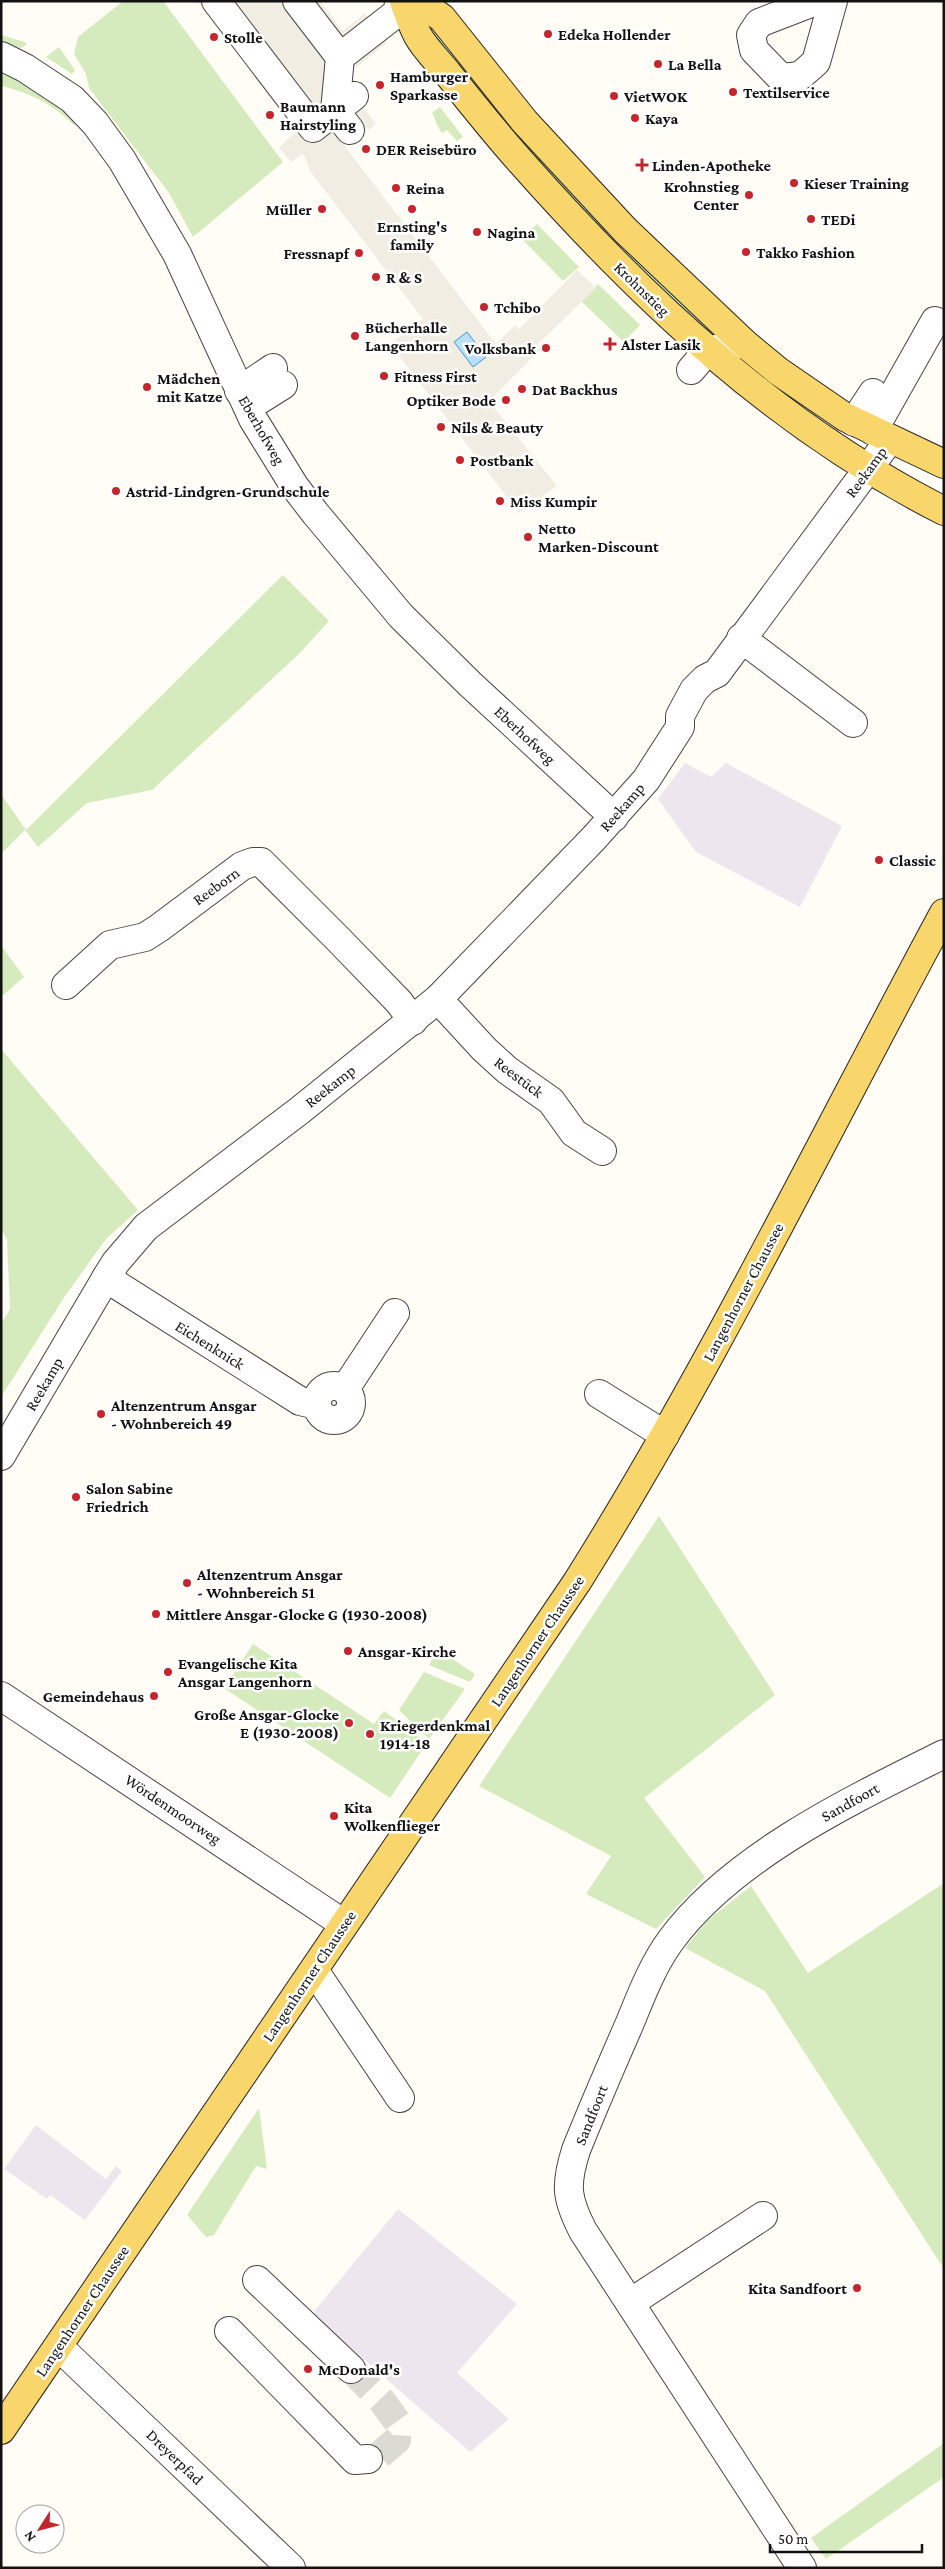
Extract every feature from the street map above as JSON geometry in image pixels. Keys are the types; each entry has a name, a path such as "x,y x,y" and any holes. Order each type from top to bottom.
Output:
{"main road":[{"name":"Krohnstieg","path":"404,1 418,37 501,140 699,360 750,387 804,428 869,470 944,510"},
{"name":"Krohnstieg","path":"417,1 442,18 525,122 625,230 744,343 778,371 872,431 944,464"},
{"name":"Langenhorner Chaussee","path":"1,2430 577,1582 698,1378 944,913"}],"street":[{"path":"216,1 313,128 346,112 340,57 297,1"},
{"path":"340,57 398,12 398,1"},
{"path":"816,1 759,23 751,35 754,50 781,78 800,76 816,62 833,1"},
{"name":"Eberhofweg","path":"1,56 25,68 72,99 95,123 122,160 177,254 244,399 295,487 401,616 470,684 614,817"},
{"path":"872,431 935,321"},
{"path":"699,360 744,343"},
{"path":"244,399 278,377"},
{"path":"872,431 873,393"},
{"name":"Reekamp","path":"1,1456 116,1262 146,1227 413,1021 438,999 614,817 646,780 680,727 692,723 700,716 717,685 717,673 741,638 869,470 872,431"},
{"path":"741,638 853,724"},
{"name":"Reeborn","path":"66,985 110,945 145,937 242,866 253,862 261,862 399,1002 413,1021"},
{"name":"Reestück","path":"438,999 496,1060 552,1101 574,1133 602,1151"},
{"name":"Eichenknick","path":"106,1278 300,1401 317,1405 319,1395 326,1388 335,1386 344,1389 394,1313"},
{"path":"599,1394 665,1435"},
{"name":"Wördenmoorweg","path":"1,1696 344,1924"},
{"name":"Sandfoort","path":"802,2568 583,2231 572,2209 568,2191 568,2175 602,2086 658,1960 686,1922 744,1870 798,1832 880,1785 944,1754"},
{"path":"314,1970 400,2098"},
{"path":"630,2304 763,2216"},
{"path":"257,2280 351,2369"},
{"path":"229,2331 355,2460 368,2459"},
{"name":"Dreyerpfad","path":"58,2347 291,2568"}],"shaded area":[{"path":"197,1 320,1 343,31 365,13 387,43 341,79 376,124 369,130 367,128 344,145 496,344 515,325 519,329 577,270 596,288 537,345 541,349 489,401 557,486 519,513 390,344 423,319 310,171 305,157 302,154 291,162 279,147 296,132 246,65 249,63 223,29 220,32"},
{"path":"685,763 711,777 726,763 842,826 800,907 696,852 658,799"},
{"path":"36,2125 106,2179 116,2166 122,2171 85,2220 50,2195 47,2199 4,2169"},
{"path":"398,2209 517,2304 457,2373 509,2419 470,2452 312,2314"}],"green space":[{"path":"123,1 163,1 283,162 193,237 169,193 89,88 86,74 74,54 78,37"},
{"path":"435,31 516,128 609,230 603,236 507,133 429,35"},
{"path":"1,35 27,44 21,48 1,44"},
{"path":"59,47 75,70 72,74 46,57"},
{"path":"1,62 79,121 74,125 58,111 40,100 1,86"},
{"path":"440,107 463,137 457,141 447,130 442,133 439,128 432,113"},
{"path":"537,224 579,267 563,281 522,239"},
{"path":"628,248 718,335 717,341 621,255"},
{"path":"598,284 640,325 624,342 581,301"},
{"path":"283,575 329,621 300,653 152,790 87,803 38,847 25,830 1,854 1,794 26,830"},
{"path":"1,945 24,977 1,997"},
{"path":"1,1049 138,1210 106,1239 65,1296 1,1397 1,1324 10,1309 7,1240 1,1228"},
{"path":"659,1516 775,1695 644,1798 705,1877 656,1929 586,1894 611,1856 479,1786"},
{"path":"253,1644 374,1724 384,1711 427,1743 390,1798 224,1688"},
{"path":"439,1650 475,1674 470,1682 429,1665"},
{"path":"424,1672 465,1689 429,1739 399,1710"},
{"path":"944,1883 944,2269 765,1991 685,1948 708,1920 751,1886 808,1973"},
{"path":"259,2108 267,2169 256,2166 214,2235 206,2237 187,2215"},
{"path":"944,2443 944,2477 826,2559 811,2538"}],"water":[{"path":"467,332 486,357 473,367 454,342"}],"tunnel":[{"path":"351,2369 382,2401 398,2423 397,2440 376,2458 368,2459"}],"place":[{"name":"Edeka Hollender","path":"548,34"},
{"name":"Stolle","path":"214,37"},
{"name":"La Bella","path":"658,64"},
{"name":"Hamburger Sparkasse","path":"380,85"},
{"name":"Textilservice","path":"733,92"},
{"name":"VietWOK","path":"614,96"},
{"name":"Baumann Hairstyling","path":"270,115"},
{"name":"Kaya","path":"635,118"},
{"name":"DER Reisebüro","path":"366,149"},
{"name":"Linden-Apotheke","path":"642,165"},
{"name":"Kieser Training","path":"794,183"},
{"name":"Reina","path":"396,188"},
{"name":"Krohnstieg Center","path":"749,195"},
{"name":"Müller","path":"322,209"},
{"name":"Ernsting's family","path":"412,209"},
{"name":"TEDi","path":"811,219"},
{"name":"Nagina","path":"477,232"},
{"name":"Takko Fashion","path":"746,252"},
{"name":"Fressnapf","path":"359,253"},
{"name":"R & S","path":"376,277"},
{"name":"Tchibo","path":"484,307"},
{"name":"Bücherhalle Langenhorn","path":"355,336"},
{"name":"Alster Lasik","path":"610,344"},
{"name":"Volksbank","path":"546,348"},
{"name":"Fitness First","path":"384,376"},
{"name":"Mädchen mit Katze","path":"147,387"},
{"name":"Dat Backhus","path":"522,389"},
{"name":"Optiker Bode","path":"506,400"},
{"name":"Nils & Beauty","path":"441,427"},
{"name":"Postbank","path":"460,460"},
{"name":"Astrid-Lindgren-Grundschule","path":"116,491"},
{"name":"Miss Kumpir","path":"500,501"},
{"name":"Netto Marken-Discount","path":"528,537"},
{"name":"Classic","path":"879,860"},
{"name":"Altenzentrum Ansgar - Wohnbereich 49","path":"101,1414"},
{"name":"Salon Sabine Friedrich","path":"76,1497"},
{"name":"Altenzentrum Ansgar - Wohnbereich 51","path":"187,1583"},
{"name":"Mittlere Ansgar-Glocke G (1930-2008)","path":"156,1614"},
{"name":"Ansgar-Kirche","path":"348,1651"},
{"name":"Evangelische Kita Ansgar Langenhorn","path":"168,1672"},
{"name":"Gemeindehaus","path":"154,1696"},
{"name":"Große Ansgar-Glocke E (1930-2008)","path":"349,1723"},
{"name":"Kriegerdenkmal 1914-18","path":"370,1734"},
{"name":"Kita Wolkenflieger","path":"334,1816"},
{"name":"Kita Sandfoort","path":"857,2288"},
{"name":"McDonald's","path":"308,2369"}]}
